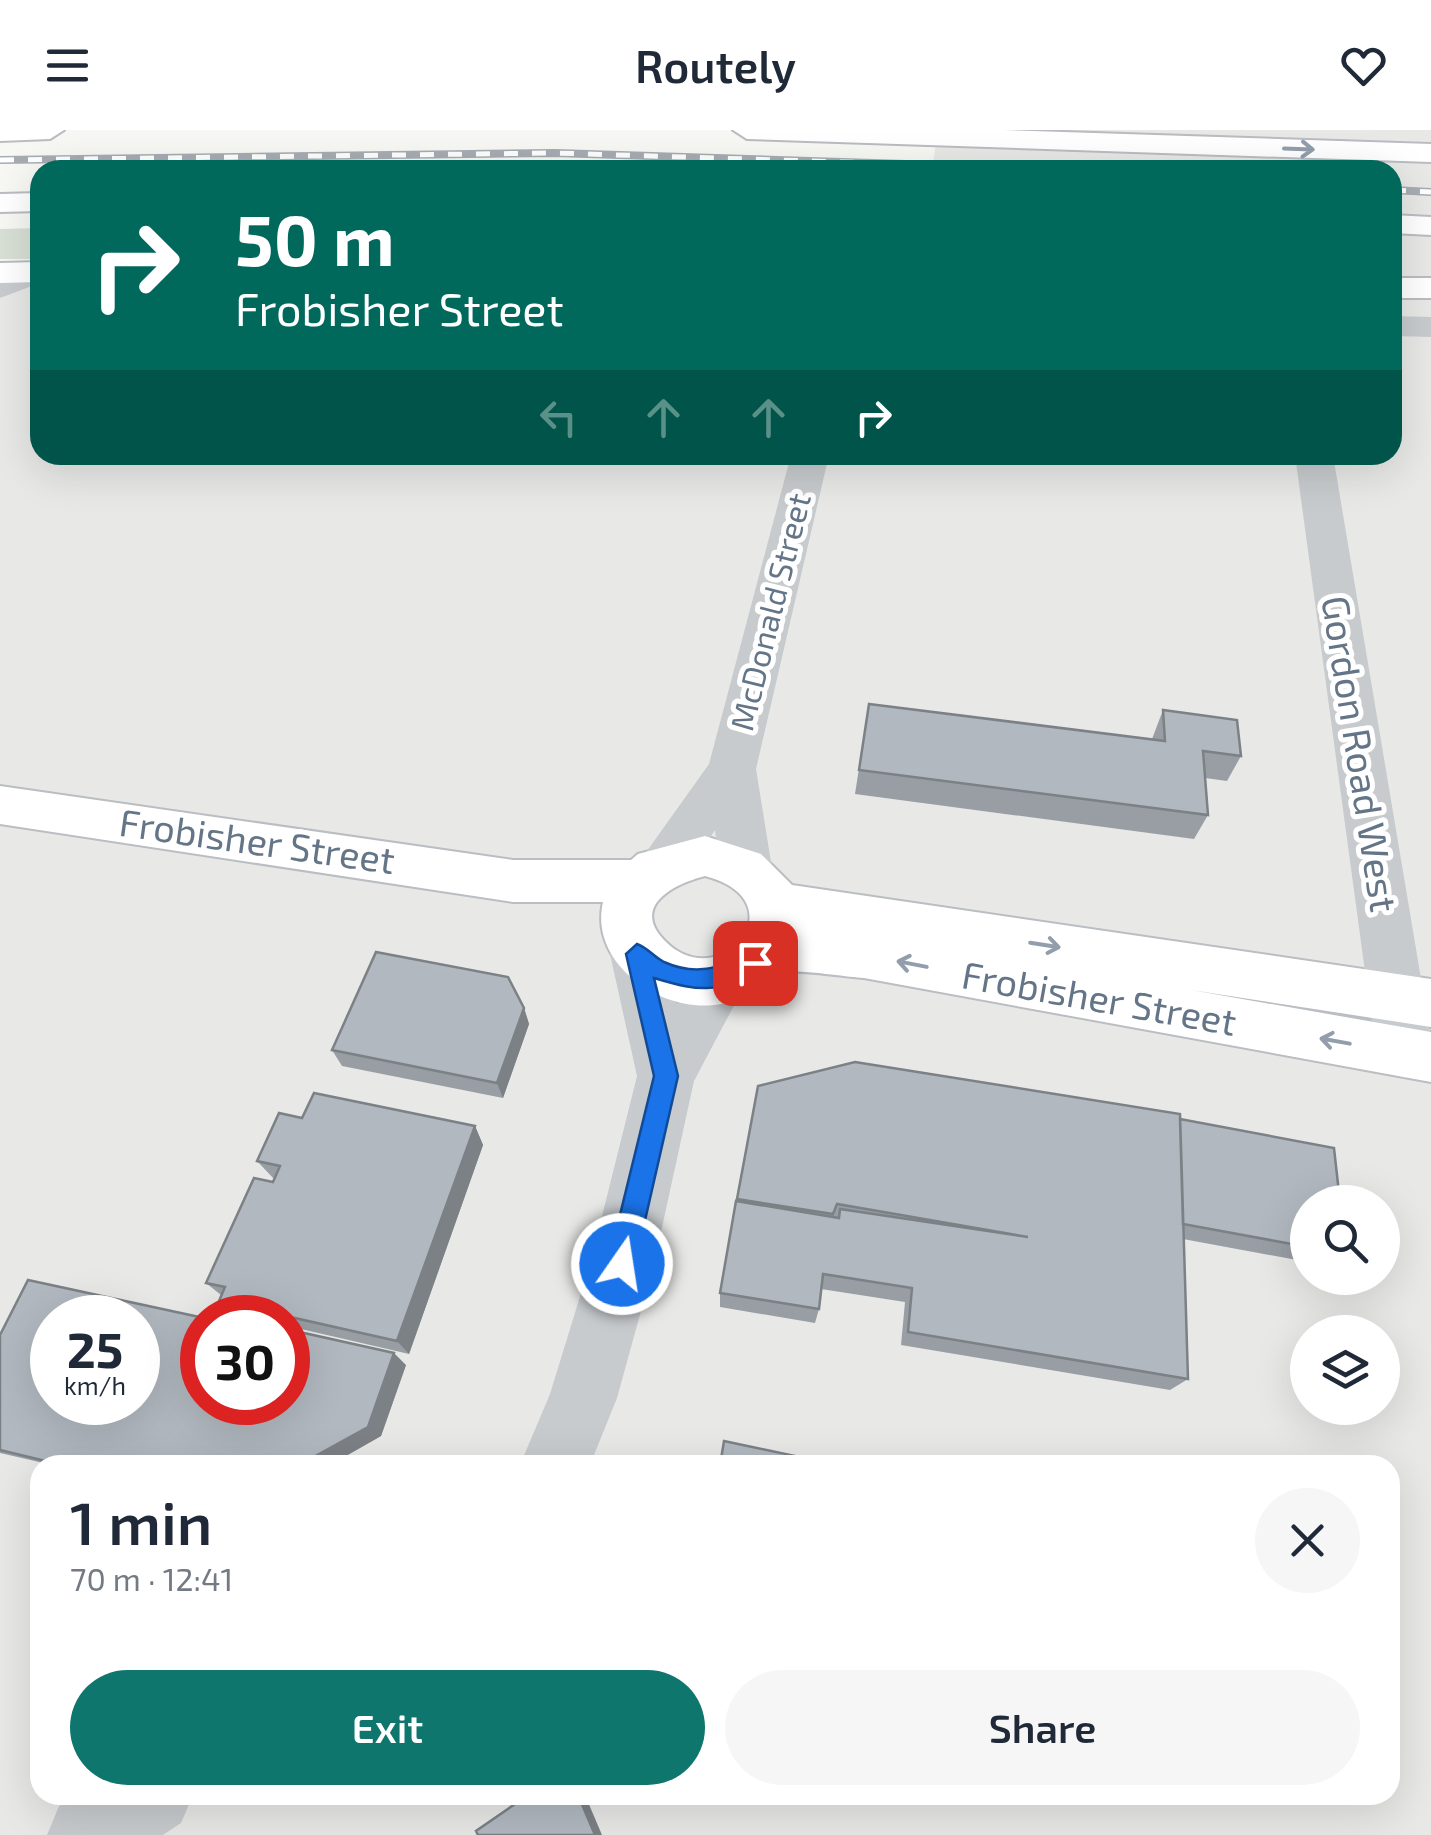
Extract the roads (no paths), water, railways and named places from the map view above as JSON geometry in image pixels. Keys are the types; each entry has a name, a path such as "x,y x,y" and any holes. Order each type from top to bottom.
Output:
{"main road":[{"path":"0,132 50,130"},
{"path":"747,130 1431,153"},
{"path":"0,204 30,202"},
{"path":"1402,225 1431,226"},
{"path":"0,273 30,272"},
{"path":"1402,288 1431,288"},
{"name":"Frobisher Street","path":"0,805 514,881 642,907"},
{"name":"Frobisher Street","path":"642,907 705,856 763,907 864,955 1418,1055"},
{"name":"Frobisher Street","path":"642,907 674,978 720,979"},
{"path":"720,979 755,963 763,907"},
{"name":"Frobisher Street","path":"763,907 1414,1000"}],"street":[{"path":"0,288 30,276"},
{"path":"1402,326 1431,327"},
{"name":"McDonald Street","path":"642,907 732,769 808,465"},
{"name":"Gordon Road West","path":"1316,465 1414,1000 1418,1055"},
{"name":"McDonald Street","path":"732,769 763,907"},
{"path":"642,907 666,1076"},
{"path":"559,1455 583,1398 607,1314 666,1076 720,979"},
{"path":"88,1835 136,1805"}],"railway":[{"path":"0,160 555,153 779,160"},
{"path":"1402,191 1431,192"}]}
